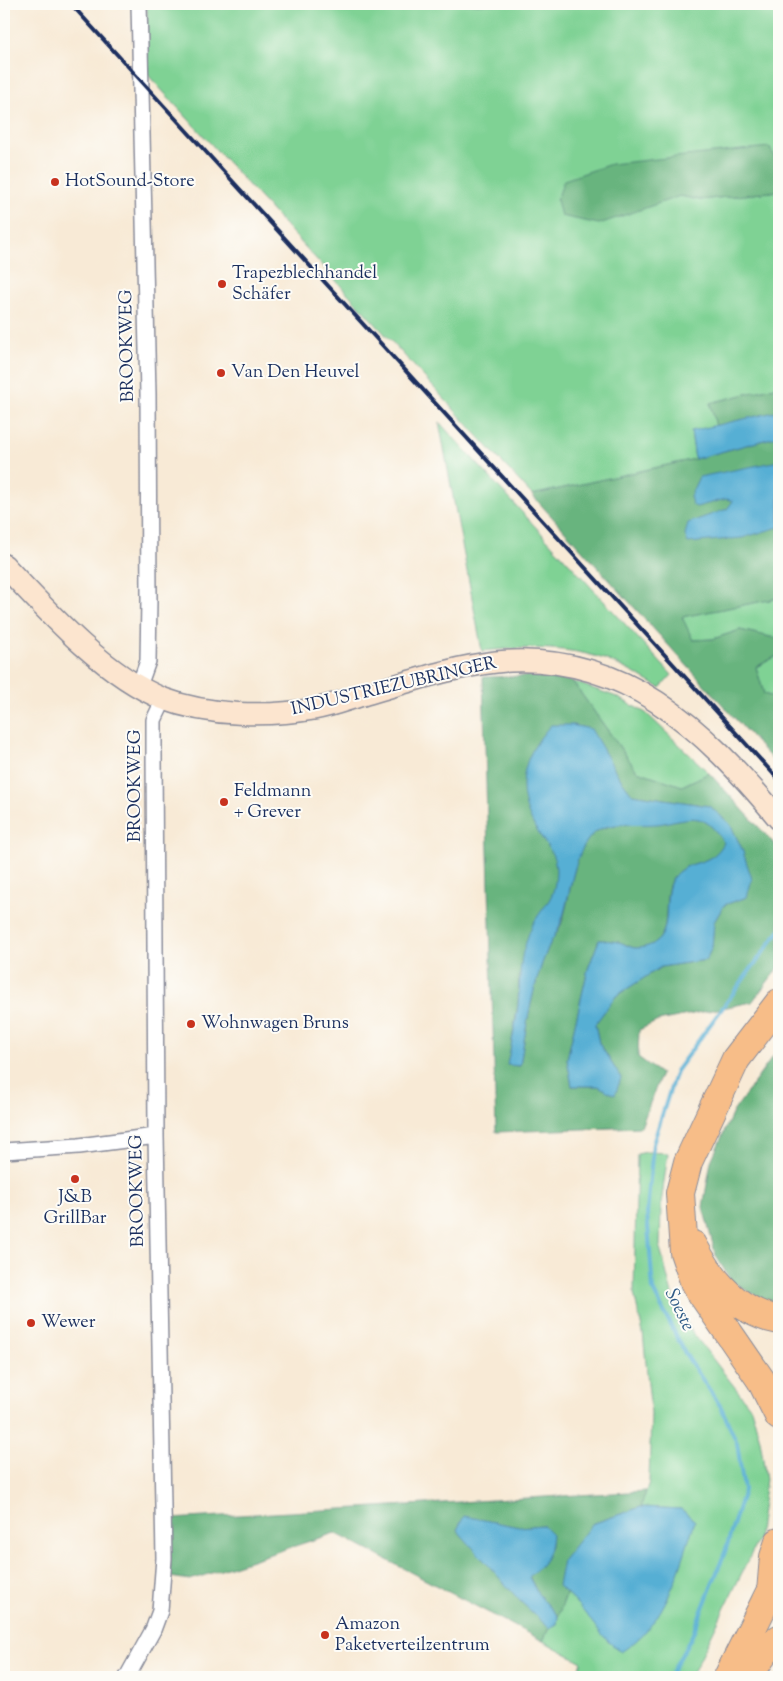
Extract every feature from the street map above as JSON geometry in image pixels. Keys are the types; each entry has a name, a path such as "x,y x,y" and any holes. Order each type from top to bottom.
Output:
{"highway":[{"path":"779,1003 736,1059 688,1162 680,1193 684,1252 694,1284 761,1380 779,1416"},
{"path":"683,1221 703,1265 725,1291 747,1308 779,1320"},
{"path":"728,1677 775,1583 774,1557 779,1542"},
{"path":"747,1677 765,1652 779,1639"}],"street":[{"name":"BROOKWEG","path":"139,4 148,394 150,600 148,661 139,686"},
{"name":"INDUSTRIEZUBRINGER","path":"4,565 72,634 104,662 139,686 164,699 197,707 232,712 274,713 315,709 480,664 529,661 568,666 622,682 668,707 700,734 779,819"},
{"name":"BROOKWEG","path":"127,1677 154,1630 160,1611 164,1558 156,1136 154,720 164,699"},
{"path":"4,1151 79,1146 156,1136"}],"green space":[{"path":"147,4 779,4 779,164 769,147 680,196 700,200 779,191 779,386 710,403 716,426 691,432 695,459 532,495 147,74"},
{"path":"769,147 779,164 779,191 700,200 680,196 599,224 561,216 557,200 564,180 611,164"},
{"path":"779,386 779,411 716,426 710,403"},
{"path":"439,422 672,675 660,688 616,664 584,653 532,648 482,651"},
{"path":"779,436 779,598 682,617 693,640 713,639 740,630 779,639 779,655 756,667 764,694 779,699 779,767 532,495 695,459"},
{"path":"779,598 779,639 740,630 713,639 692,640 681,617"},
{"path":"779,655 779,699 764,694 756,667"},
{"path":"529,676 572,681 637,771 682,786 709,773 779,849 779,967 752,1002 658,1021 639,1030 638,1057 661,1074 641,1127 496,1132 483,677","holes":["572,725 590,729 619,777 632,794 709,806 730,824 742,849 747,897 724,905 714,922 712,947 706,960 661,967 616,996 595,1024 599,1043 621,1078 598,1086 572,1086 567,1059 588,969 599,940 618,942 636,948 650,945 659,939 664,930 667,895 675,875 687,866 707,860 719,851 725,843 706,822 687,817 661,823 611,826 597,831 589,839 577,861 561,925 549,945 542,962 527,1022 520,1066 508,1065 518,1004 519,976 555,892 557,870 555,856 535,827"]},
{"path":"572,681 617,697 646,713 709,773 682,786 637,771"},
{"path":"779,1048 779,1305 773,1306 731,1281 716,1256 703,1207 711,1161 733,1112"},
{"path":"647,1152 668,1153 661,1204 660,1248 672,1294 692,1332 751,1408 760,1439 766,1479 758,1540 691,1677 574,1677 582,1662 543,1641 549,1628 557,1624 567,1592 595,1623 609,1643 690,1534 695,1521 681,1509 641,1507 649,1482 651,1413 643,1333 634,1293 637,1154"},
{"path":"646,1491 641,1507 592,1524 558,1616 538,1594 529,1576 551,1546 551,1534 543,1525 519,1527 464,1517 457,1530 549,1628 543,1641 335,1533 190,1580 170,1577 171,1519"}],"water":[{"path":"779,411 779,436 695,459 691,431"},
{"path":"779,461 779,527 742,538 688,543 685,535 688,523 727,509 733,501 726,499 696,507 692,504 690,496 699,477"},
{"path":"551,725 572,725 591,729 619,777 632,794 709,806 730,824 742,849 752,879 747,897 724,905 714,922 712,947 706,960 661,967 616,996 595,1024 599,1043 621,1078 615,1095 598,1086 572,1086 567,1059 588,969 599,940 618,942 636,948 650,945 659,939 664,930 670,884 675,875 687,866 707,860 719,851 724,843 711,826 699,819 692,818 656,824 612,826 597,831 589,839 577,861 560,925 542,962 527,1022 520,1066 507,1065 515,1028 523,952 529,932 536,918 554,890 556,866 549,849 529,815 523,787 527,761 541,737"},
{"path":"641,1507 681,1509 695,1521 677,1576 661,1610 637,1640 621,1652 604,1637 575,1601 558,1586 563,1560 592,1524"},
{"path":"464,1516 519,1527 543,1525 552,1534 546,1558 529,1577 538,1594 558,1616 557,1624 549,1628 520,1601 457,1530"}],"waterway":[{"name":"Soeste","path":"779,67 774,80 779,111"},
{"name":"Soeste","path":"669,1677 691,1638 725,1552 744,1490 737,1443 721,1407 686,1355 653,1290 647,1213 653,1144 676,1071 779,931"}],"railway":[{"path":"71,4 779,780"}],"place":[{"name":"HotSound-Store","path":"55,182"},
{"name":"Trapezblechhandel Schäfer","path":"222,284"},
{"name":"Van Den Heuvel","path":"221,373"},
{"name":"Feldmann + Grever","path":"224,802"},
{"name":"Wohnwagen Bruns","path":"191,1024"},
{"name":"J&B GrillBar","path":"75,1179"},
{"name":"Wewer","path":"31,1323"},
{"name":"Amazon Paketverteilzentrum","path":"325,1635"}]}
